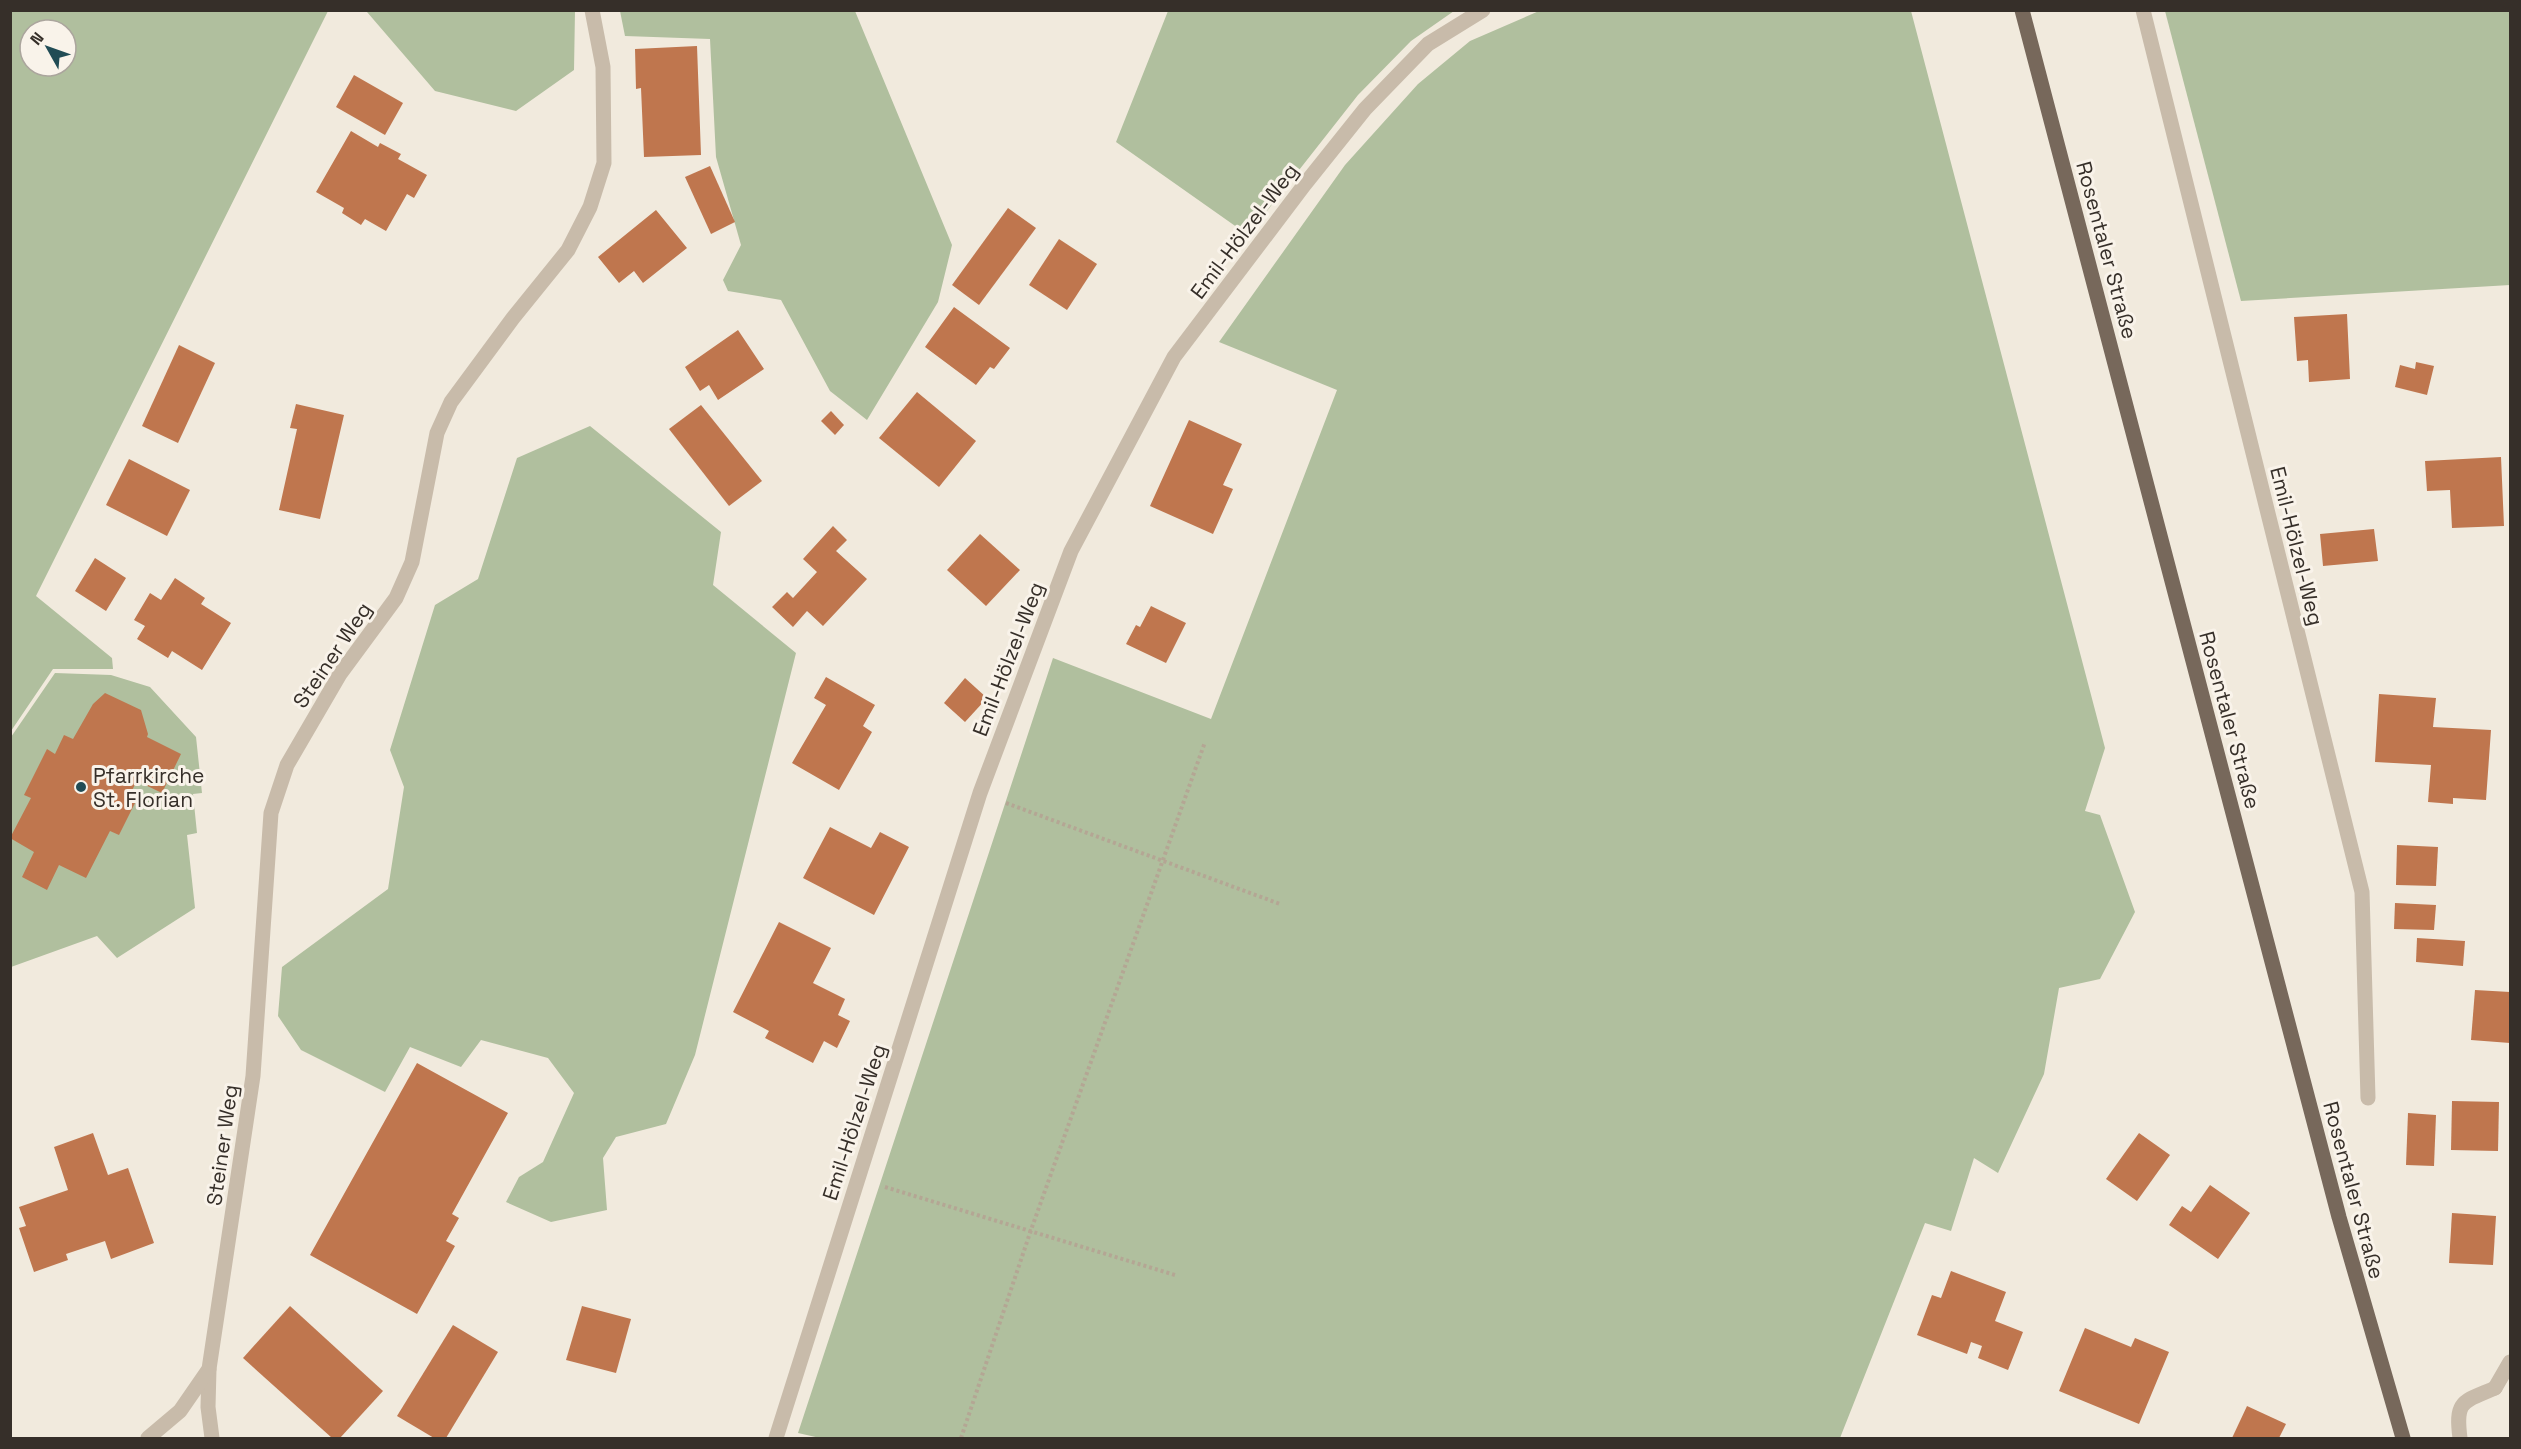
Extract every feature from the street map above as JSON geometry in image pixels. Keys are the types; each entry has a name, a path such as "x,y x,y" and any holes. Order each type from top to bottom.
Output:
{"main road":[{"name":"Rosentaler Straße","path":"2022,10 2336,1205 2403,1438"}],"street":[{"name":"Steiner Weg","path":"212,1438 208,1407 209,1369 252,1076 271,813 286,765 340,674 396,598 412,562 437,433 452,402 513,318 568,250 590,207 604,163 603,67 592,10"},
{"name":"Emil-Hölzel-Weg","path":"776,1438 980,793 1071,551 1174,357 1305,184 1365,109 1428,44 1483,10"},
{"name":"Emil-Hölzel-Weg","path":"2143,10 2362,892 2368,1098"},
{"path":"2460,1438 2457,1417 2461,1406 2470,1399 2495,1388 2511,1362"},
{"name":"Steiner Weg","path":"148,1438 180,1411 209,1369"}],"path":[{"path":"961,1438 1031,1230 1205,742"},
{"path":"980,793 1280,904"},
{"path":"858,1179 1175,1275"}],"green space":[{"path":"1168,10 1454,11 1411,41 1358,95 1248,235 1116,142"},
{"path":"10,11 328,11 36,596 112,658 113,669 53,669 11,731"},
{"path":"353,11 575,11 574,70 516,111 435,91 367,12"},
{"path":"620,11 855,11 952,245 938,302 867,420 830,391 781,300 728,291 723,280 741,245 716,157 710,39 625,36"},
{"path":"1539,11 1911,11 2105,748 2085,811 2100,815 2135,912 2100,979 2059,988 2044,1074 1998,1173 1974,1158 1951,1231 1925,1223 1840,1438 820,1438 798,1433 1053,658 1211,719 1337,390 1219,342 1345,165 1418,84 1470,41"},
{"path":"2165,11 2510,11 2510,285 2241,301"},
{"path":"590,426 721,532 713,585 796,653 695,1055 666,1124 616,1137 603,1158 607,1210 551,1222 506,1202 519,1177 543,1162 574,1093 548,1058 481,1040 461,1067 410,1047 385,1092 301,1050 278,1016 282,967 388,889 404,787 390,750 435,605 478,579 517,458"},
{"path":"55,673 111,675 150,687 196,737 202,793 193,794 197,833 187,835 195,908 117,958 97,936 11,967 11,737"}],"building":[{"path":"697,46 701,155 644,157 641,88 636,89 635,49"},
{"path":"354,75 403,103 385,135 336,107"},
{"path":"351,131 378,147 380,143 401,154 398,159 427,175 414,198 407,194 386,231 365,219 361,225 342,213 344,208 316,192"},
{"path":"710,166 735,222 711,234 685,177"},
{"path":"1008,208 1036,228 979,305 952,285"},
{"path":"656,210 687,248 643,283 634,271 619,283 598,257"},
{"path":"1059,239 1097,264 1067,310 1029,285"},
{"path":"954,307 1010,348 994,369 990,367 976,385 925,347"},
{"path":"2347,314 2350,379 2309,382 2308,360 2297,361 2294,317"},
{"path":"738,330 764,369 718,400 709,385 700,391 685,367"},
{"path":"179,345 215,363 178,443 142,426"},
{"path":"2416,362 2434,366 2427,395 2395,387 2400,365 2415,369"},
{"path":"917,392 976,441 939,487 879,438"},
{"path":"296,404 344,415 320,519 279,510 297,429 290,428"},
{"path":"701,405 762,481 729,506 669,429"},
{"path":"831,411 844,425 835,435 821,421"},
{"path":"1189,420 1242,444 1223,485 1233,489 1213,534 1150,506"},
{"path":"2501,457 2504,526 2452,528 2450,490 2427,491 2425,461"},
{"path":"129,459 190,490 167,536 106,505"},
{"path":"833,526 847,540 836,551 867,579 823,626 807,611 793,627 772,607 787,592 793,598 817,572 803,559"},
{"path":"2374,529 2378,561 2323,566 2320,534"},
{"path":"980,534 1020,570 986,606 947,570"},
{"path":"95,558 126,578 106,611 75,591"},
{"path":"175,578 205,598 201,604 231,623 202,670 172,651 168,658 137,639 145,626 134,620 150,593 161,600"},
{"path":"1151,606 1186,623 1166,663 1126,644 1136,625 1140,627"},
{"path":"826,677 875,705 863,726 872,732 839,790 792,763 826,705 814,698"},
{"path":"965,678 987,698 965,722 944,703"},
{"name":"Pfarrkirche St. Florian","path":"105,693 141,710 147,737 181,754 162,793 137,781 130,794 138,797 119,835 110,831 86,878 59,865 47,890 22,877 34,852 10,838 31,798 24,795 47,749 55,754 64,735 73,739 93,704"},
{"path":"2379,694 2436,698 2433,727 2491,730 2486,800 2453,798 2453,804 2428,802 2431,765 2375,762"},
{"path":"830,827 871,848 880,832 909,847 874,915 803,878"},
{"path":"2397,845 2438,847 2436,886 2396,885"},
{"path":"2395,903 2436,905 2434,930 2394,929"},
{"path":"779,922 831,948 813,983 845,999 838,1015 850,1021 837,1048 824,1041 813,1063 765,1038 769,1031 733,1012"},
{"path":"2417,938 2465,941 2463,966 2416,962"},
{"path":"2475,990 2510,992 2510,1043 2471,1040"},
{"path":"417,1063 508,1113 452,1214 459,1218 446,1241 455,1246 417,1314 310,1255"},
{"path":"2452,1101 2499,1102 2498,1151 2451,1150"},
{"path":"2408,1113 2436,1115 2434,1166 2406,1165"},
{"path":"93,1133 108,1175 128,1168 154,1243 111,1259 105,1241 66,1254 68,1260 34,1272 19,1228 26,1226 19,1207 68,1190 54,1147"},
{"path":"2139,1133 2170,1155 2137,1201 2106,1179"},
{"path":"2210,1185 2250,1213 2218,1259 2169,1225 2182,1206 2191,1212"},
{"path":"2452,1213 2496,1216 2493,1265 2449,1263"},
{"path":"1951,1271 2006,1292 1995,1321 2023,1332 2008,1370 1978,1358 1982,1346 1971,1342 1967,1354 1917,1335 1932,1295 1941,1298"},
{"path":"290,1306 383,1391 340,1438 332,1438 243,1358"},
{"path":"582,1306 631,1319 616,1373 566,1360"},
{"path":"453,1325 498,1352 446,1438 434,1438 397,1416"},
{"path":"2085,1328 2131,1347 2135,1338 2169,1352 2139,1424 2059,1391"},
{"path":"2247,1406 2286,1424 2279,1438 2232,1438"}],"place":[{"name":"Pfarrkirche St. Florian","path":"81,787"}]}
